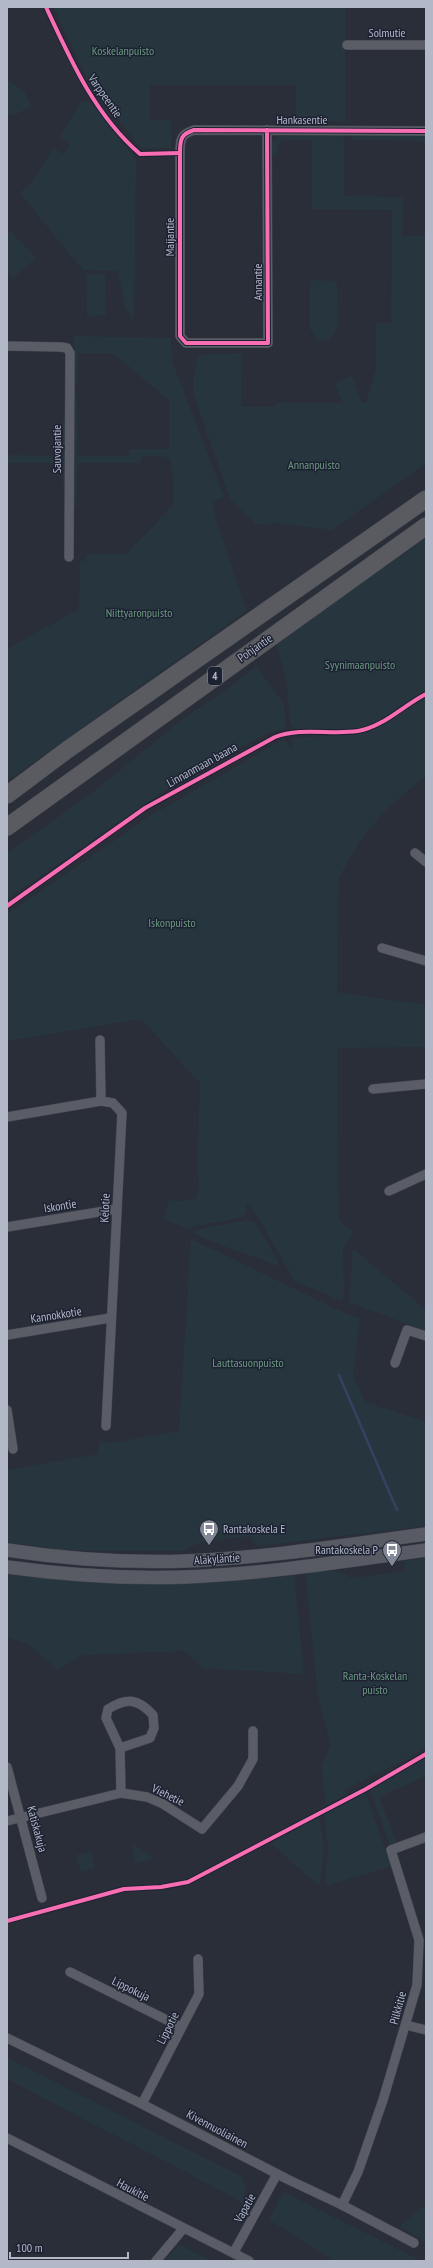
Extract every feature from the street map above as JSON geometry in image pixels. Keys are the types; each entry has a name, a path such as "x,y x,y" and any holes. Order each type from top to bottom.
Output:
{"highway":[{"name":"Pohjantie","path":"7,795 73,745 426,498"},
{"name":"Pohjantie","path":"7,827 426,526"}],"main road":[{"name":"Alakyläntie","path":"7,1550 61,1558 184,1561 291,1552 426,1534"},
{"name":"Alakyläntie","path":"7,1567 60,1574 185,1577 292,1568 426,1550"}],"street":[{"name":"Solmutie","path":"347,45 426,45"},
{"name":"Hankasentie","path":"180,138 185,132 194,130 426,130"},
{"name":"Annantie","path":"180,336 186,342 268,343 267,130"},
{"name":"Maijantie","path":"180,138 180,336"},
{"name":"Sauvojantie","path":"7,346 61,347 67,348 70,353 69,557"},
{"path":"415,853 426,862"},
{"path":"382,948 426,961"},
{"path":"7,1118 101,1101 100,1040"},
{"path":"373,1089 426,1084"},
{"name":"Kelotie","path":"101,1101 113,1103 122,1113 110,1318 106,1426"},
{"path":"389,1191 426,1174"},
{"name":"Iskontie","path":"7,1227 117,1210"},
{"name":"Kannokkotie","path":"7,1335 110,1318"},
{"path":"395,1363 407,1330 426,1336"},
{"path":"7,1410 13,1448"},
{"path":"120,1748 150,1738 154,1728 153,1715 142,1703 130,1700 108,1708 106,1718 120,1748 121,1793"},
{"name":"Viehetie","path":"7,1822 121,1793 146,1797 163,1804 202,1829 238,1786 253,1759 253,1730"},
{"name":"Katiskakuja","path":"7,1767 42,1898"},
{"name":"Pilkkitie","path":"342,2205 358,2172 406,2025 417,1985 422,1940 391,1850 426,1837"},
{"name":"Lippotie","path":"142,2104 199,1994 198,1959"},
{"name":"Lippokuja","path":"70,1972 181,2027"},
{"path":"406,2025 426,2030"},
{"name":"Kivennuoliainen","path":"7,2038 142,2104 414,2243"},
{"name":"Haukitie","path":"7,2138 183,2229 234,2252 249,2261"},
{"name":"Vapatie","path":"234,2252 277,2174"},
{"path":"156,2261 183,2229"}],"green space":[{"name":"Koskelanpuisto","path":"54,7 345,7 345,121 296,121 296,85 150,85 150,120 171,120 171,148 141,148 89,84"},
{"path":"7,79 25,93 31,107 14,115 13,113 7,115"},
{"path":"90,101 136,160 134,321 125,307 118,271 83,270 20,193 34,180 53,148 64,154 70,144 60,137 81,102"},
{"name":"Annanpuisto","path":"342,135 344,140 344,196 403,197 402,236 426,236 426,463 332,530 279,523 256,524 230,499 193,393 193,378 199,355 242,353 241,407 275,407 276,403 343,403 335,383 352,376 362,403 366,403 376,369 376,323 391,323 392,210 312,209 312,140 283,140 277,146 277,157 272,155 272,142 279,136"},
{"path":"354,135 426,136 426,141 349,140"},
{"path":"11,232 36,258 11,280 8,271 8,234"},
{"path":"86,274 105,274 106,315 87,316"},
{"path":"311,281 333,281 337,284 338,326 328,341 318,340 310,329 310,286"},
{"name":"Niittyaronpuisto","path":"74,336 171,338 172,361 224,497 213,502 217,524 246,611 7,781 7,649 79,609 80,561 86,561 86,554 127,554 174,504 174,474 169,457 141,456 141,463 77,463 76,508 73,506 74,395 77,394 77,456 129,456 129,449 169,449 169,400 113,353 78,353 77,386 74,384"},
{"path":"63,417 67,420 67,485 63,487 63,463 7,463 7,455 63,456"},
{"path":"426,538 426,775 386,810 361,839 338,879 337,992 426,1005 426,1047 337,1048 338,1219 353,1233 343,1249 344,1293 343,1299 339,1300 295,1281 253,1209 246,1203 247,1212 242,1217 185,1228 164,1219 169,1200 180,1201 197,1198 199,1181 197,1170 200,1083 141,1019 7,1041 7,914 150,816 284,739 292,749 293,738 342,735 342,729 295,729 290,724 287,684 276,642"},
{"path":"256,666 284,704 286,728 268,733 177,782 7,899 7,854 98,788 189,714 223,693"},
{"path":"247,1220 255,1222 279,1263 277,1266 194,1233 196,1230"},
{"name":"Lauttasuonpuisto","path":"191,1239 347,1314 360,1318 353,1375 365,1402 426,1422 426,1526 257,1546 250,1536 202,1542 181,1551 92,1551 56,1549 7,1542 7,1470 98,1454 99,1442 111,1443 179,1431"},
{"path":"353,1249 426,1310 426,1331 349,1302"},
{"name":"Ranta-Koskelan puisto","path":"426,1558 426,1746 409,1758 345,1789 346,1795 326,1805 321,1765 331,1746 318,1695 305,1572 331,1570 353,1578 405,1571 404,1561"},
{"path":"7,1575 79,1581 186,1583 222,1582 294,1575 304,1674 203,1668 185,1651 83,1655 57,1669 28,1644 7,1637"},
{"path":"426,1758 426,1776 379,1797 396,1842 393,1845 390,1845 370,1790"},
{"path":"362,1794 366,1794 390,1863 389,1867 328,1885 325,1883 328,1848 324,1814"},
{"path":"317,1816 319,1817 324,1847 320,1883 318,1885 271,1843 270,1840"},
{"path":"132,1844 154,1858 135,1864"},
{"path":"91,1851 95,1868 81,1872 76,1855"},
{"path":"7,2058 241,2176 246,2187 245,2205 224,2192 7,2079"},
{"path":"283,2192 422,2261 335,2261 269,2220"},
{"path":"426,2204 426,2243 400,2226"},
{"path":"179,2245 212,2261 165,2261"}],"waterway":[{"path":"339,1375 397,1510"}],"cycle path":[{"name":"Varppeentie","path":"46,7 75,67 97,105 124,139 140,154 180,153"},
{"path":"267,130 268,343 186,343 180,336 180,148 182,138 186,133 194,130 426,131"},
{"name":"Linnanmaan baana","path":"7,906 145,808 275,737 295,732 348,732 367,729 385,720 426,694"},
{"path":"7,1921 124,1889 161,1887 188,1882 366,1789 426,1754"}],"place":[{"name":"Rantakoskela E","path":"209,1546"},
{"name":"Rantakoskela P","path":"392,1567"}],"park label":[{"name":"Syynimaanpuisto","path":"360,665"},
{"name":"Iskonpuisto","path":"172,923"}]}
